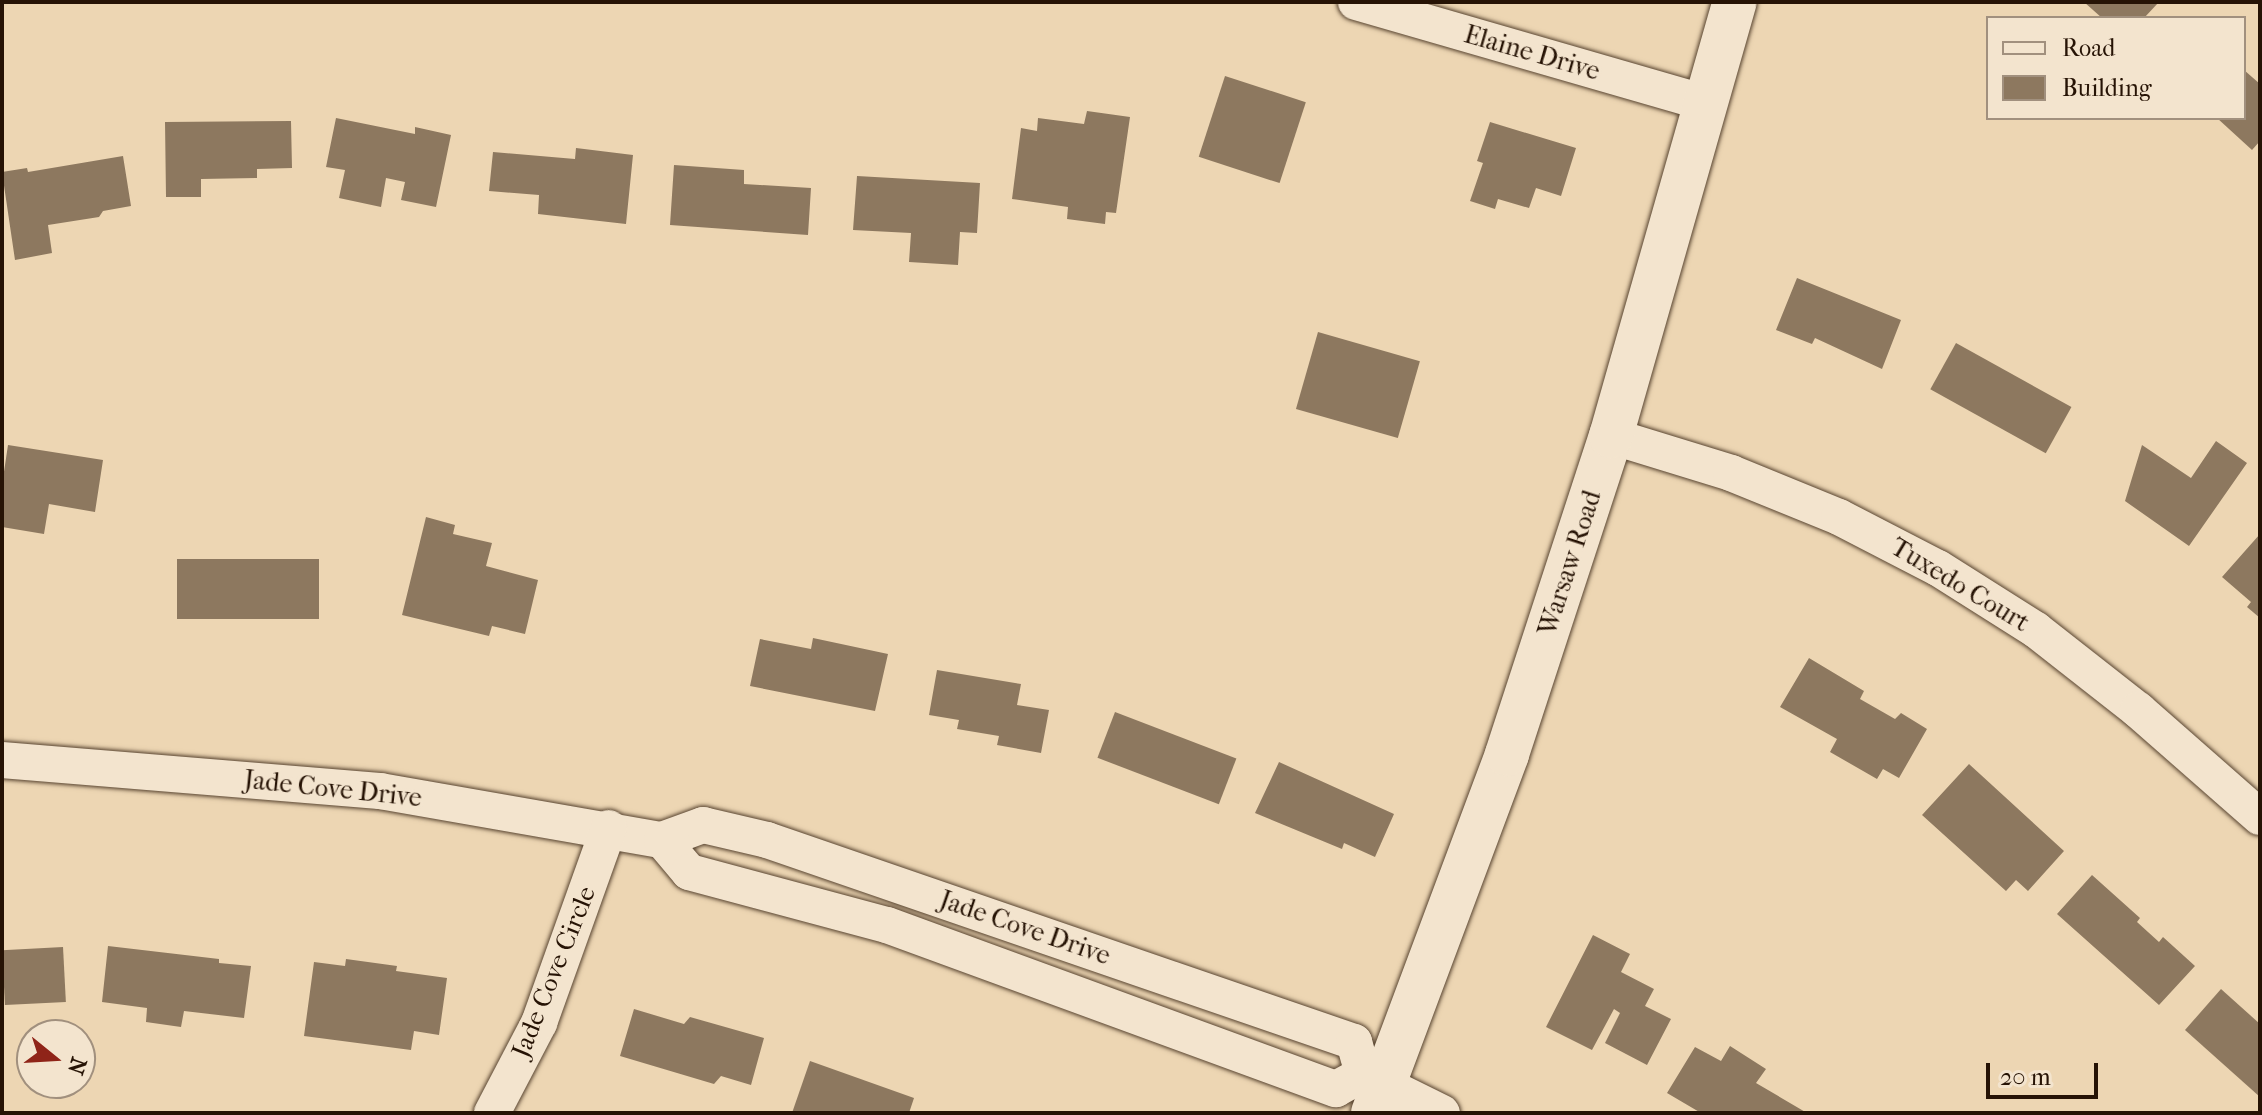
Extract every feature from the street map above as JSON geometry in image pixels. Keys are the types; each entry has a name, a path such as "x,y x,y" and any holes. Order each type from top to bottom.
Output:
{"street":[{"name":"Elaine Drive","path":"1356,2 1707,103"},
{"name":"Warsaw Road","path":"1374,1090 1507,754 1611,436 1735,2"},
{"name":"Tuxedo Court","path":"1611,436 1745,478 1839,517 1938,568 2036,630 2138,710 2260,817"},
{"name":"Jade Cove Drive","path":"2,760 380,791 609,828 662,840 703,825 767,840 1354,1042 1374,1090 1336,1089 994,964 847,914 689,872 662,840"},
{"name":"Jade Cove Circle","path":"492,1113 539,1023 609,828"},
{"path":"847,914 861,872"},
{"path":"994,964 1009,922"},
{"path":"1374,1090 1442,1113"}],"building":[{"path":"2084,2 2159,2 2146,16 2100,16"},
{"path":"2246,72 2260,84 2260,141 2252,150 2219,120 2246,120"},
{"path":"1225,76 1306,102 1280,183 1199,157"},
{"path":"1087,111 1130,117 1116,213 1106,212 1105,224 1067,219 1068,207 1012,199 1021,128 1037,131 1038,118 1084,124"},
{"path":"336,118 415,134 415,127 451,135 436,207 401,200 405,182 386,178 381,207 339,198 345,170 326,167"},
{"path":"291,121 292,168 257,169 257,178 201,179 201,197 166,197 165,122"},
{"path":"1490,122 1576,148 1561,196 1536,188 1529,208 1498,199 1495,209 1470,201 1483,163 1477,161"},
{"path":"576,148 633,155 626,224 538,214 539,195 489,191 493,152 575,159"},
{"path":"123,156 131,206 103,211 99,217 48,225 52,253 15,260 2,172 27,168 28,172"},
{"path":"674,165 744,170 744,184 811,188 808,235 670,225"},
{"path":"857,176 980,183 977,233 960,232 958,265 909,262 911,233 853,230"},
{"path":"1797,278 1901,320 1882,369 1815,338 1812,344 1776,330"},
{"path":"1318,332 1420,361 1398,438 1296,409"},
{"path":"1956,343 2071,407 2046,453 1930,389"},
{"path":"2216,441 2247,463 2189,546 2125,501 2142,445 2191,478"},
{"path":"8,445 103,460 95,512 49,504 44,534 2,527 2,485"},
{"path":"426,517 455,525 453,534 492,543 486,566 538,580 525,634 492,626 489,636 402,615"},
{"path":"2260,534 2260,618 2247,607 2251,602 2222,577"},
{"path":"177,559 319,559 319,619 177,619"},
{"path":"813,638 888,654 875,711 750,686 760,639 811,649"},
{"path":"1809,658 1864,691 1860,699 1895,719 1901,713 1927,729 1899,778 1883,769 1877,779 1830,752 1837,739 1780,707"},
{"path":"937,670 1021,684 1017,705 1049,710 1041,753 997,745 999,736 957,729 959,720 929,715"},
{"path":"1115,712 1236,759 1219,804 1097,758"},
{"path":"1279,762 1394,814 1375,857 1344,843 1342,849 1255,813"},
{"path":"1969,764 2064,851 2028,891 2016,880 2006,891 1922,815"},
{"path":"2092,875 2140,918 2137,922 2159,942 2163,937 2195,966 2159,1005 2057,914"},
{"path":"1593,935 1630,954 1621,972 1654,989 1645,1006 1671,1019 1647,1065 1605,1043 1620,1013 1614,1009 1592,1050 1546,1027"},
{"path":"108,946 219,959 219,963 251,966 244,1018 184,1011 181,1027 146,1022 147,1008 102,1002"},
{"path":"63,947 66,1002 5,1005 2,950"},
{"path":"346,959 397,966 396,971 447,978 439,1035 414,1031 411,1050 304,1036 314,962 345,966"},
{"path":"2221,989 2260,1024 2260,1097 2185,1030"},
{"path":"634,1009 684,1024 690,1017 764,1038 751,1085 721,1076 714,1084 620,1056"},
{"path":"1730,1046 1766,1069 1756,1083 1807,1113 1701,1113 1667,1093 1695,1047 1721,1061"},
{"path":"810,1061 914,1098 909,1113 792,1113"}]}
